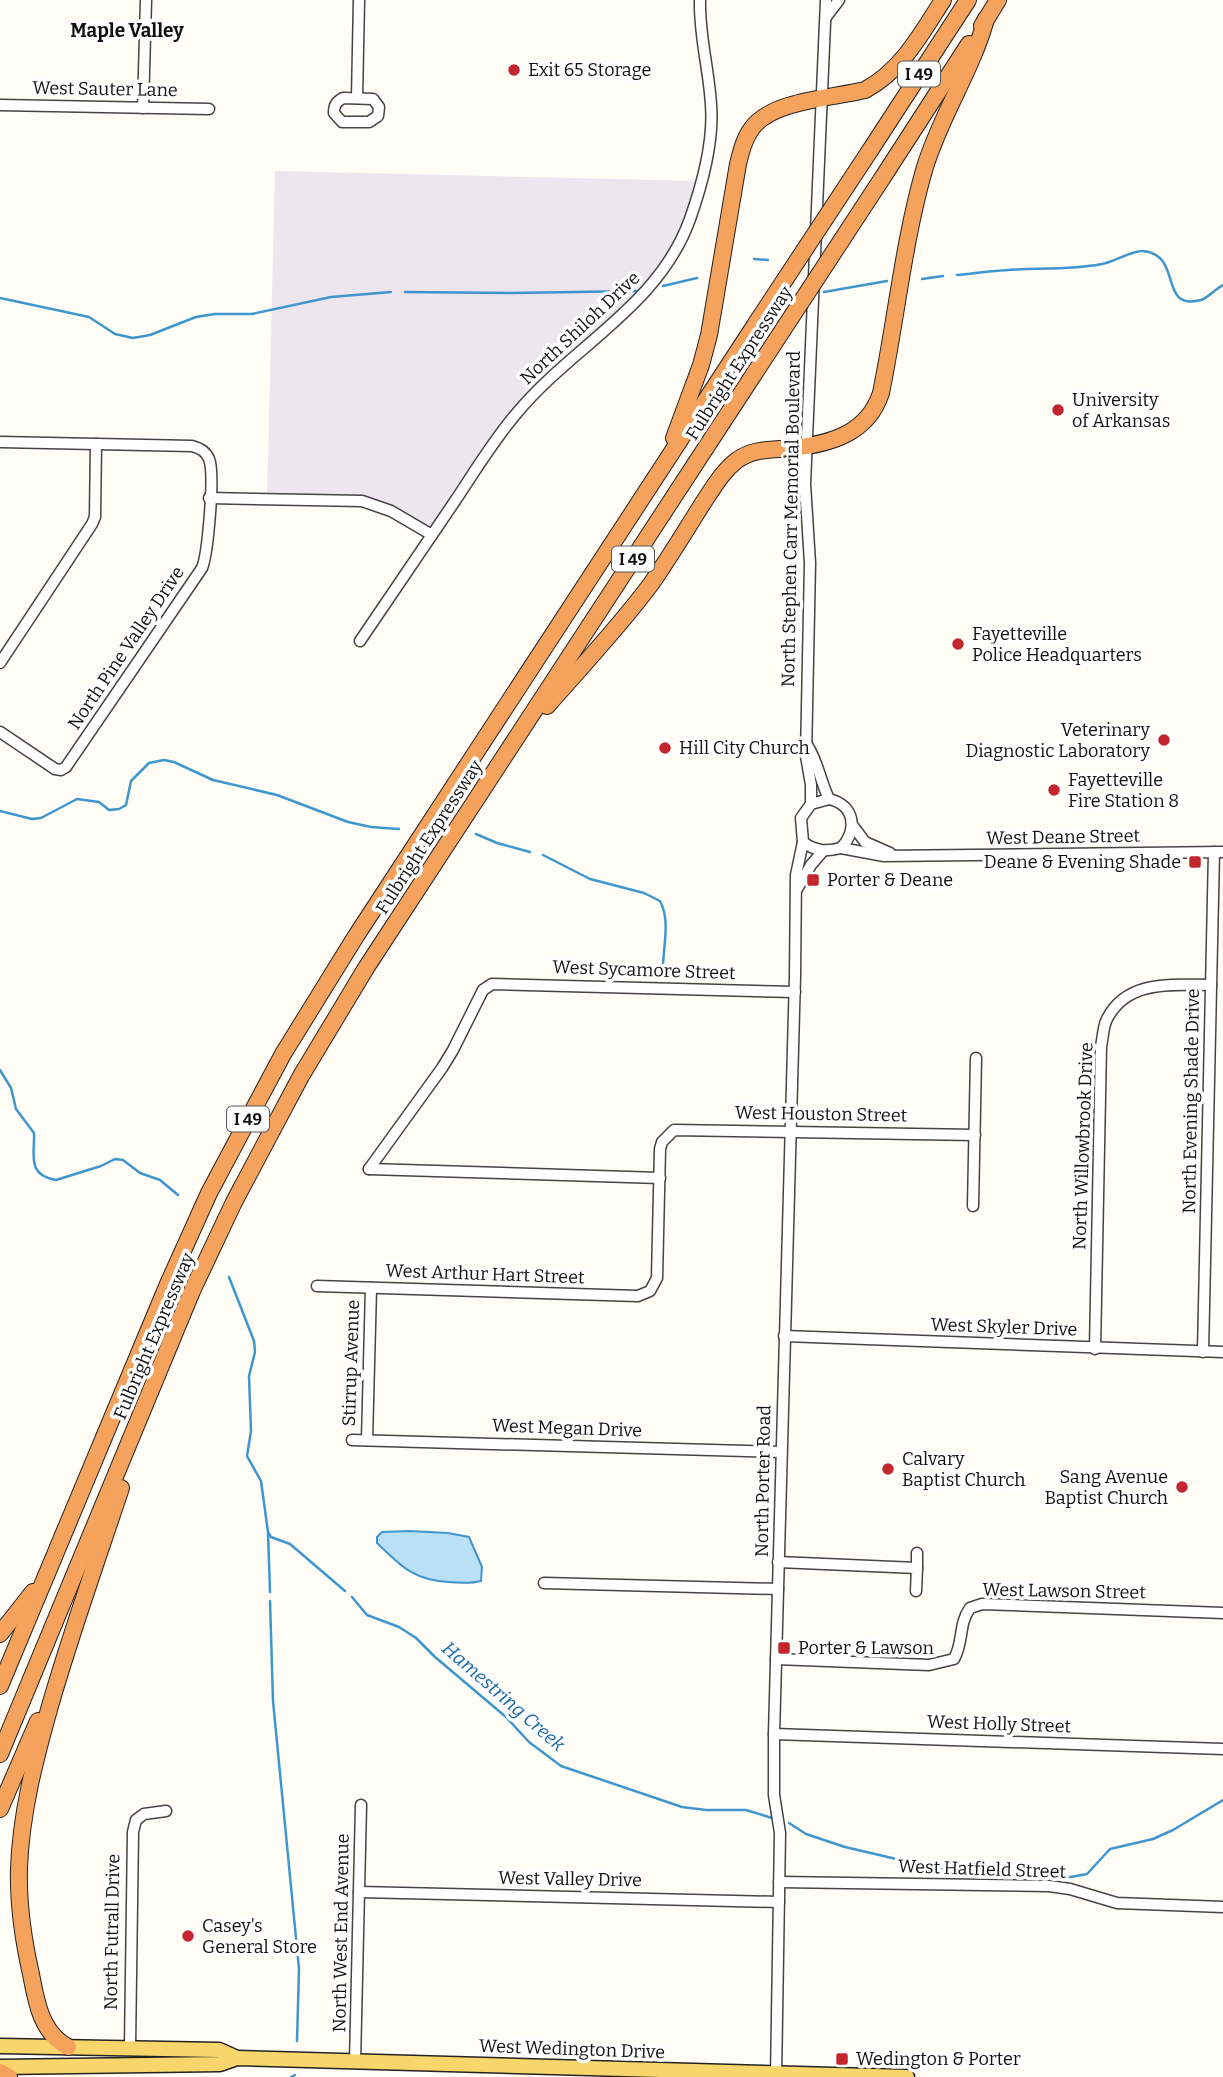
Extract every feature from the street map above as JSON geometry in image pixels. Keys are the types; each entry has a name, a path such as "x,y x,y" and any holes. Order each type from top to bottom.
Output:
{"highway":[{"path":"661,470 688,401 709,335 738,164 752,127 774,111 865,90 888,76 914,46 943,0"},
{"name":"Fulbright Expressway","path":"0,1685 168,1284 209,1193 283,1055 369,915 968,0"},
{"name":"Fulbright Expressway","path":"0,1755 192,1291 234,1202 300,1076 366,968 998,0"},
{"path":"512,745 618,627 726,471 735,462 754,452 806,446 852,432 865,422 877,405 886,372 925,169 950,102 979,44 986,19"},
{"path":"68,2047 58,2042 50,2031 37,2001 24,1937 19,1869 27,1801 35,1760 60,1671 161,1366"},
{"path":"0,1634 46,1576"},
{"path":"0,1809 60,1671"},
{"path":"0,2072 9,2077"}],"main road":[{"name":"West Wedington Drive","path":"0,2046 219,2050 237,2058"},
{"name":"North Futrall Drive","path":"126,2071 130,2047"},
{"name":"West Wedington Drive","path":"0,2067 126,2071 220,2064 237,2058 355,2062 421,2071 907,2077"}],"street":[{"path":"143,108 146,0"},
{"path":"357,98 359,0"},
{"name":"North Shiloh Drive","path":"360,641 501,433 569,359 618,320 646,293 663,272 680,242 696,200 710,134 711,100 701,39 700,0"},
{"name":"North Stephen Carr Memorial Boulevard","path":"811,804 807,745 810,563 805,484 826,0"},
{"path":"826,17 839,0"},
{"name":"West Sauter Lane","path":"0,105 209,109"},
{"path":"0,442 96,444 95,517 92,524 0,663"},
{"name":"North Pine Valley Drive","path":"0,732 55,769 66,767 202,568 207,551 211,466 205,453 192,446 96,444"},
{"path":"209,498 362,502 391,511 432,536"},
{"name":"North Stephen Carr Memorial Boulevard","path":"807,745 813,754 816,769 829,799"},
{"path":"829,799 842,804 848,810 853,826 841,848 823,851 811,848 803,842 801,818 811,804 829,799"},
{"name":"West Deane Street","path":"853,826 865,842 903,856"},
{"name":"North Porter Road","path":"776,2075 780,1833 773,1778 796,875 803,842"},
{"name":"West Deane Street","path":"841,848 884,856 1219,852"},
{"path":"797,889 823,851"},
{"name":"North Evening Shade Drive","path":"1203,1352 1211,985 1219,852"},
{"name":"West Sycamore Street","path":"660,1178 369,1169 442,1068 483,990 492,984 795,992"},
{"name":"North Willowbrook Drive","path":"1095,1349 1101,1046 1107,1019 1125,997 1153,985 1211,985"},
{"path":"973,1206 976,1058"},
{"name":"West Houston Street","path":"660,1178 660,1149 667,1135 683,1128 975,1135"},
{"name":"West Arthur Hart Street","path":"317,1286 638,1296 650,1291 657,1278 660,1178"},
{"name":"Stirrup Avenue","path":"367,1440 371,1288"},
{"name":"West Skyler Drive","path":"784,1336 1223,1352"},
{"name":"West Megan Drive","path":"352,1440 781,1452"},
{"path":"916,1591 917,1553"},
{"path":"778,1563 917,1568"},
{"path":"544,1583 778,1590"},
{"name":"West Lawson Street","path":"776,1658 929,1665 942,1663 954,1659 960,1648 963,1618 970,1608 982,1604 1223,1612"},
{"name":"West Holly Street","path":"774,1734 1223,1749"},
{"name":"North West End Avenue","path":"355,2062 362,1805"},
{"name":"North Futrall Drive","path":"130,2047 133,1832 136,1820 144,1814 166,1811"},
{"name":"West Hatfield Street","path":"779,1882 1049,1886 1070,1889 1117,1903 1223,1907"},
{"name":"West Valley Drive","path":"359,1892 779,1902"}],"shaded area":[{"path":"275,171 701,181 663,272 536,392 432,535 378,505 267,499"}],"water":[{"path":"410,1531 469,1537 482,1567 481,1581 436,1581 416,1575 377,1543 377,1537 382,1532"}],"waterway":[{"path":"957,275 1089,266 1143,251 1155,255 1163,262 1179,298 1188,301 1201,300 1223,285"},
{"path":"754,259 768,260"},
{"path":"922,279 943,276"},
{"path":"663,286 697,278"},
{"path":"824,292 887,281"},
{"path":"405,292 637,291"},
{"path":"0,298 89,317 115,334 133,338 150,335 196,317 252,314 331,297 391,292"},
{"path":"0,811 32,819 41,818 77,799 99,802 109,810 119,809 126,805 131,781 149,763 164,760 213,780 277,795 348,822 399,829"},
{"path":"476,834 530,852"},
{"path":"543,855 590,879 644,893 660,901 666,928 663,977"},
{"name":"Hamestring Creek","path":"0,1070 11,1088 16,1109 34,1133 33,1156 40,1174 56,1180 115,1159 123,1160 140,1173 160,1180 178,1195"},
{"name":"Hamestring Creek","path":"229,1277 254,1341 255,1352 249,1376 251,1431 247,1456 261,1481 268,1532 271,1537 290,1544 345,1591"},
{"path":"268,1532 270,1592"},
{"name":"Hamestring Creek","path":"352,1597 367,1615 399,1627 416,1638 506,1717 529,1742 561,1766 682,1807 746,1810 772,1818"},
{"path":"270,1601 273,1701 299,1969 297,2041"},
{"name":"Hamestring Creek","path":"789,1823 806,1834 845,1847 939,1869 998,1875 1071,1877 1087,1874 1110,1849 1153,1839 1223,1800"},
{"path":"291,2077 295,2075"}],"place":[{"name":"Exit 65 Storage","path":"514,70"},
{"name":"University of Arkansas","path":"1058,410"},
{"name":"Fayetteville Police Headquarters","path":"958,644"},
{"name":"Veterinary Diagnostic Laboratory","path":"1164,740"},
{"name":"Hill City Church","path":"665,748"},
{"name":"Fayetteville Fire Station 8","path":"1054,790"},
{"name":"Deane & Evening Shade","path":"1195,862"},
{"name":"Porter & Deane","path":"813,880"},
{"name":"Calvary Baptist Church","path":"888,1469"},
{"name":"Sang Avenue Baptist Church","path":"1182,1487"},
{"name":"Porter & Lawson","path":"784,1648"},
{"name":"Casey's General Store","path":"188,1936"},
{"name":"Wedington & Porter","path":"842,2059"}],"district":[{"name":"Maple Valley","path":"127,30"}]}
